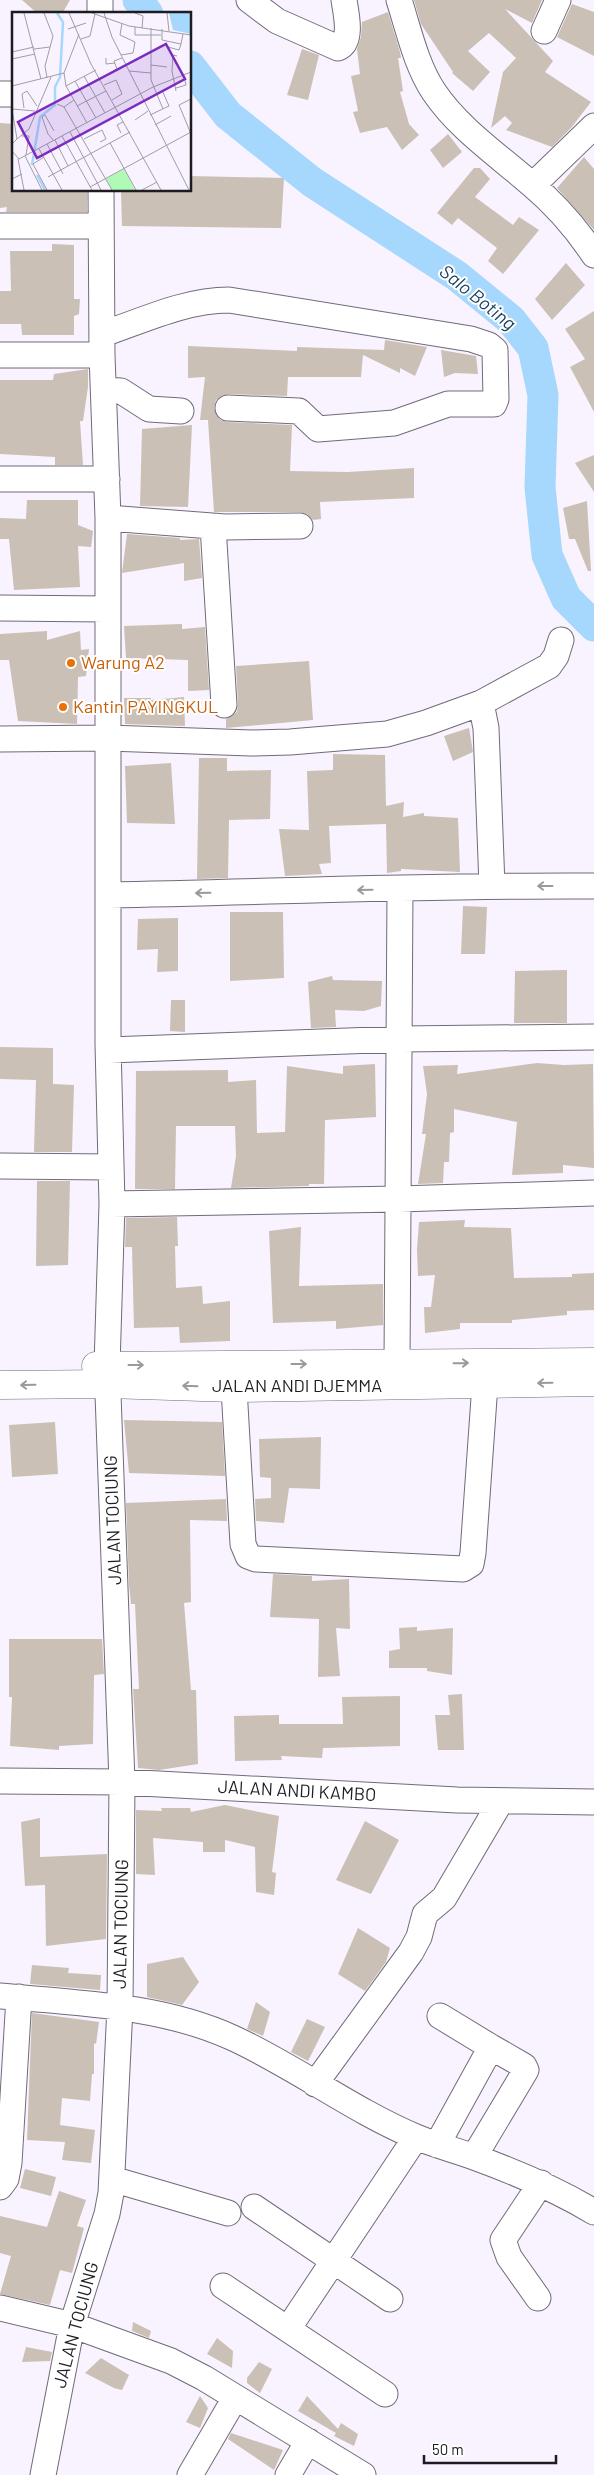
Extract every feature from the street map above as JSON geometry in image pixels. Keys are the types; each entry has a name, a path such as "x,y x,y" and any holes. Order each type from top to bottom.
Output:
{"highway":[{"name":"JALAN ANDI DJEMMA","path":"0,1385 107,1375 397,1363 594,1362"},
{"name":"JALAN ANDI DJEMMA","path":"0,1366 234,1388 594,1382"}],"street":[{"path":"248,0 277,21 338,48 344,44 346,35 344,0"},
{"path":"399,0 424,74 440,100 472,134 566,217 594,255"},
{"path":"544,31 558,0"},
{"path":"532,185 594,126"},
{"name":"JALAN TOCIUNG","path":"43,2475 72,2325 106,2214 112,2179 120,2007 122,1782 107,1375 112,1204 108,895 108,518 102,344 101,191"},
{"path":"0,226 101,226"},
{"path":"0,355 102,344 184,306 209,300 229,300 471,339 489,345 496,353 496,399 494,404 448,404 394,423 318,428 299,411 228,408"},
{"path":"104,390 121,391 149,409 181,410"},
{"path":"0,480 107,479"},
{"path":"108,518 213,526 300,526"},
{"path":"213,526 224,705"},
{"path":"0,608 107,609"},
{"path":"0,739 108,738 251,743 387,734 426,723 481,703 549,666 556,656 561,640"},
{"path":"481,703 486,728 492,886"},
{"path":"108,895 400,890 492,886 594,886"},
{"path":"397,1363 401,1039 400,890"},
{"path":"109,1050 401,1039 594,1037"},
{"path":"0,1166 111,1167"},
{"path":"112,1204 398,1200 594,1193"},
{"path":"234,1388 243,1544 248,1556 256,1559 463,1569 471,1564 473,1554 485,1384"},
{"name":"JALAN ANDI KAMBO","path":"0,1782 122,1782 501,1801 594,1802"},
{"path":"315,2084 410,1952 419,1936 425,1914 444,1898 501,1801"},
{"path":"0,2187 6,2178 9,2163 6,2101 10,1997 120,2007 186,2020 217,2031 257,2050 315,2084 427,2141 541,2183 594,2212"},
{"path":"440,2016 524,2066 526,2070 474,2157"},
{"path":"288,2329 334,2261 427,2141 491,2047"},
{"path":"112,2179 228,2213"},
{"path":"538,2298 509,2257 503,2240 541,2183"},
{"path":"254,2207 390,2298"},
{"path":"223,2286 385,2394"},
{"path":"0,2308 72,2325 171,2361 363,2475"},
{"path":"190,2475 235,2398"},
{"path":"288,2475 308,2442"}],"building":[{"path":"22,0 70,0 63,12 36,12"},
{"path":"414,0 542,0 532,23 505,9 553,61 545,72 591,102 571,128 552,147 506,130 512,123 505,116 491,128 503,72 516,58 489,33 468,51 490,72 473,91 452,73 421,24"},
{"path":"572,4 594,12 594,56 557,37"},
{"path":"388,12 401,58 398,58 403,91 400,92 409,124 419,135 402,150 387,127 360,133 353,112 358,111 351,76 360,74 357,49 361,37 362,22"},
{"path":"302,49 319,55 308,100 287,95"},
{"path":"0,123 12,124 12,191 87,191 87,212 6,212 7,207 0,208"},
{"path":"448,134 462,152 443,168 430,150"},
{"path":"584,157 594,169 594,230 557,188"},
{"path":"474,168 480,168 490,179 475,197 513,225 519,217 539,230 503,274 488,261 497,248 458,218 452,225 437,213"},
{"path":"191,176 284,178 281,228 122,226 121,191 191,191"},
{"path":"52,244 74,245 74,299 80,299 79,314 74,316 74,335 22,335 21,324 0,324 0,291 11,291 10,251 52,251"},
{"path":"566,263 585,285 552,320 535,299"},
{"path":"594,311 594,412 570,367 585,359 565,329"},
{"path":"385,340 427,347 415,376 400,368 400,373 363,355 361,377 288,377 287,396 228,394 216,400 214,408 220,420 227,422 292,425 290,471 348,472 414,468 414,498 320,502 321,519 313,520 307,514 300,512 214,512 208,420 200,420 205,377 188,378 188,346 297,351 297,347 384,350"},
{"path":"441,350 476,356 478,374 455,373 444,377"},
{"path":"88,369 88,387 83,421 80,421 83,465 55,465 55,457 0,454 0,380 53,380 54,374"},
{"path":"192,425 188,507 140,506 142,429"},
{"path":"594,455 594,492 575,463"},
{"path":"27,500 78,500 78,525 93,531 91,547 78,546 80,587 14,590 9,539 0,539 0,518 26,519"},
{"path":"587,501 591,571 588,571 575,539 569,539 563,508"},
{"path":"127,534 180,538 180,540 199,539 202,578 184,581 184,563 122,573"},
{"path":"182,624 182,629 205,627 209,690 188,691 188,660 126,658 124,626"},
{"path":"47,631 47,640 80,631 81,650 89,649 86,676 78,677 77,724 18,721 9,660 0,660 0,634"},
{"path":"309,661 313,720 226,728 226,719 237,712 236,666"},
{"path":"184,697 185,726 125,724 124,698 151,698 151,700"},
{"path":"469,728 473,752 453,761 444,736"},
{"path":"333,754 385,755 386,806 404,802 403,817 424,813 424,816 458,818 460,872 401,869 401,871 387,873 386,824 329,826 331,863 319,864 322,874 285,876 279,829 309,830 307,771 333,770"},
{"path":"199,758 227,758 227,771 271,770 270,819 229,820 228,878 197,879"},
{"path":"171,763 175,824 127,823 125,766"},
{"path":"463,906 487,907 485,954 461,954"},
{"path":"230,912 283,912 284,978 230,981"},
{"path":"178,918 178,971 157,972 158,949 137,950 138,919"},
{"path":"567,970 567,1023 514,1023 515,971"},
{"path":"332,976 333,980 382,981 381,1006 364,1011 335,1010 336,1027 311,1028 308,982"},
{"path":"171,1000 185,1000 185,1032 170,1031"},
{"path":"0,1047 53,1048 53,1084 74,1085 72,1152 34,1152 36,1080 0,1079"},
{"path":"537,1063 564,1065 593,1064 594,1168 563,1165 563,1173 512,1175 517,1122 454,1109 454,1132 450,1133 449,1162 444,1162 443,1183 418,1184 426,1134 422,1134 427,1094 423,1066 458,1065 457,1074"},
{"path":"375,1064 376,1117 325,1120 324,1184 231,1188 236,1156 235,1126 176,1126 175,1189 135,1189 136,1071 228,1070 228,1082 256,1080 257,1133 285,1132 287,1066 343,1074 343,1066"},
{"path":"37,1181 70,1181 68,1265 36,1266"},
{"path":"177,1217 178,1246 175,1246 176,1288 202,1286 203,1304 230,1301 230,1341 180,1343 179,1327 134,1328 132,1247 125,1247 126,1218"},
{"path":"465,1220 464,1227 511,1228 514,1278 572,1277 572,1274 594,1273 594,1310 567,1311 567,1315 512,1320 512,1323 460,1323 460,1329 425,1333 424,1307 431,1307 435,1275 418,1276 419,1222"},
{"path":"301,1227 299,1286 383,1284 383,1325 336,1329 336,1321 273,1323 269,1231"},
{"path":"124,1420 222,1422 225,1476 129,1473"},
{"path":"55,1422 58,1474 12,1477 9,1425"},
{"path":"321,1437 320,1489 289,1488 284,1523 256,1521 255,1499 271,1498 271,1478 260,1477 259,1439"},
{"path":"226,1499 227,1521 190,1520 191,1602 184,1603 191,1690 196,1690 198,1764 159,1770 138,1768 133,1689 139,1689 135,1604 131,1604 129,1584 126,1503"},
{"path":"273,1574 312,1576 312,1581 349,1579 350,1629 336,1628 340,1676 318,1677 319,1619 270,1617"},
{"path":"417,1627 417,1631 453,1628 452,1675 427,1671 427,1668 389,1668 389,1651 400,1649 399,1628"},
{"path":"9,1639 102,1639 104,1674 94,1675 93,1744 59,1746 59,1750 10,1746 12,1697 9,1697"},
{"path":"462,1694 464,1750 438,1750 435,1715 450,1715 448,1695"},
{"path":"400,1696 400,1746 323,1748 322,1758 281,1756 282,1760 235,1761 234,1716 279,1715 279,1724 343,1724 342,1697"},
{"path":"225,1805 279,1816 272,1872 276,1873 274,1895 256,1892 255,1847 225,1840 225,1852 203,1852 203,1842 153,1838 155,1875 136,1874 136,1810 162,1811 161,1808 190,1808 191,1812"},
{"path":"40,1818 40,1857 107,1854 106,1939 46,1946 45,1885 25,1886 21,1822"},
{"path":"365,1821 399,1840 371,1894 336,1880"},
{"path":"358,1928 390,1948 386,1962 365,1991 338,1974"},
{"path":"183,1957 199,1982 182,2005 147,1997 147,1964"},
{"path":"32,1965 69,1968 68,1973 101,1975 100,1990 30,1984"},
{"path":"256,2002 270,2012 263,2036 247,2029"},
{"path":"32,2013 99,2022 96,2044 94,2043 94,2074 92,2074 90,2101 62,2098 60,2125 95,2130 91,2163 62,2160 65,2142 27,2140"},
{"path":"307,2019 325,2027 308,2061 291,2052"},
{"path":"25,2169 56,2177 51,2196 20,2188"},
{"path":"59,2191 86,2200 77,2226 84,2228 72,2273 60,2270 50,2305 0,2294 11,2256 0,2253 0,2216 47,2227"},
{"path":"133,2322 151,2331 149,2338 132,2331"},
{"path":"217,2338 233,2351 232,2368 207,2354"},
{"path":"26,2347 52,2352 50,2361 22,2362"},
{"path":"101,2358 129,2375 122,2390 114,2388 85,2373"},
{"path":"259,2362 272,2369 260,2393 247,2383 247,2378"},
{"path":"200,2396 208,2408 200,2428 186,2422"},
{"path":"307,2396 338,2429 341,2423 358,2434 354,2446 334,2436 336,2433 298,2411"},
{"path":"231,2433 283,2450 274,2470 228,2439"}],"waterway":[{"name":"Salo Boting","path":"138,0 147,12"},
{"name":"Salo Boting","path":"191,67 228,115 312,182 457,276 511,320 533,348 543,395 540,487 547,555 566,598 594,626"}],"place":[{"name":"Warung A2","path":"71,663"},
{"name":"Kantin PAYINGKUL","path":"63,707"}]}
